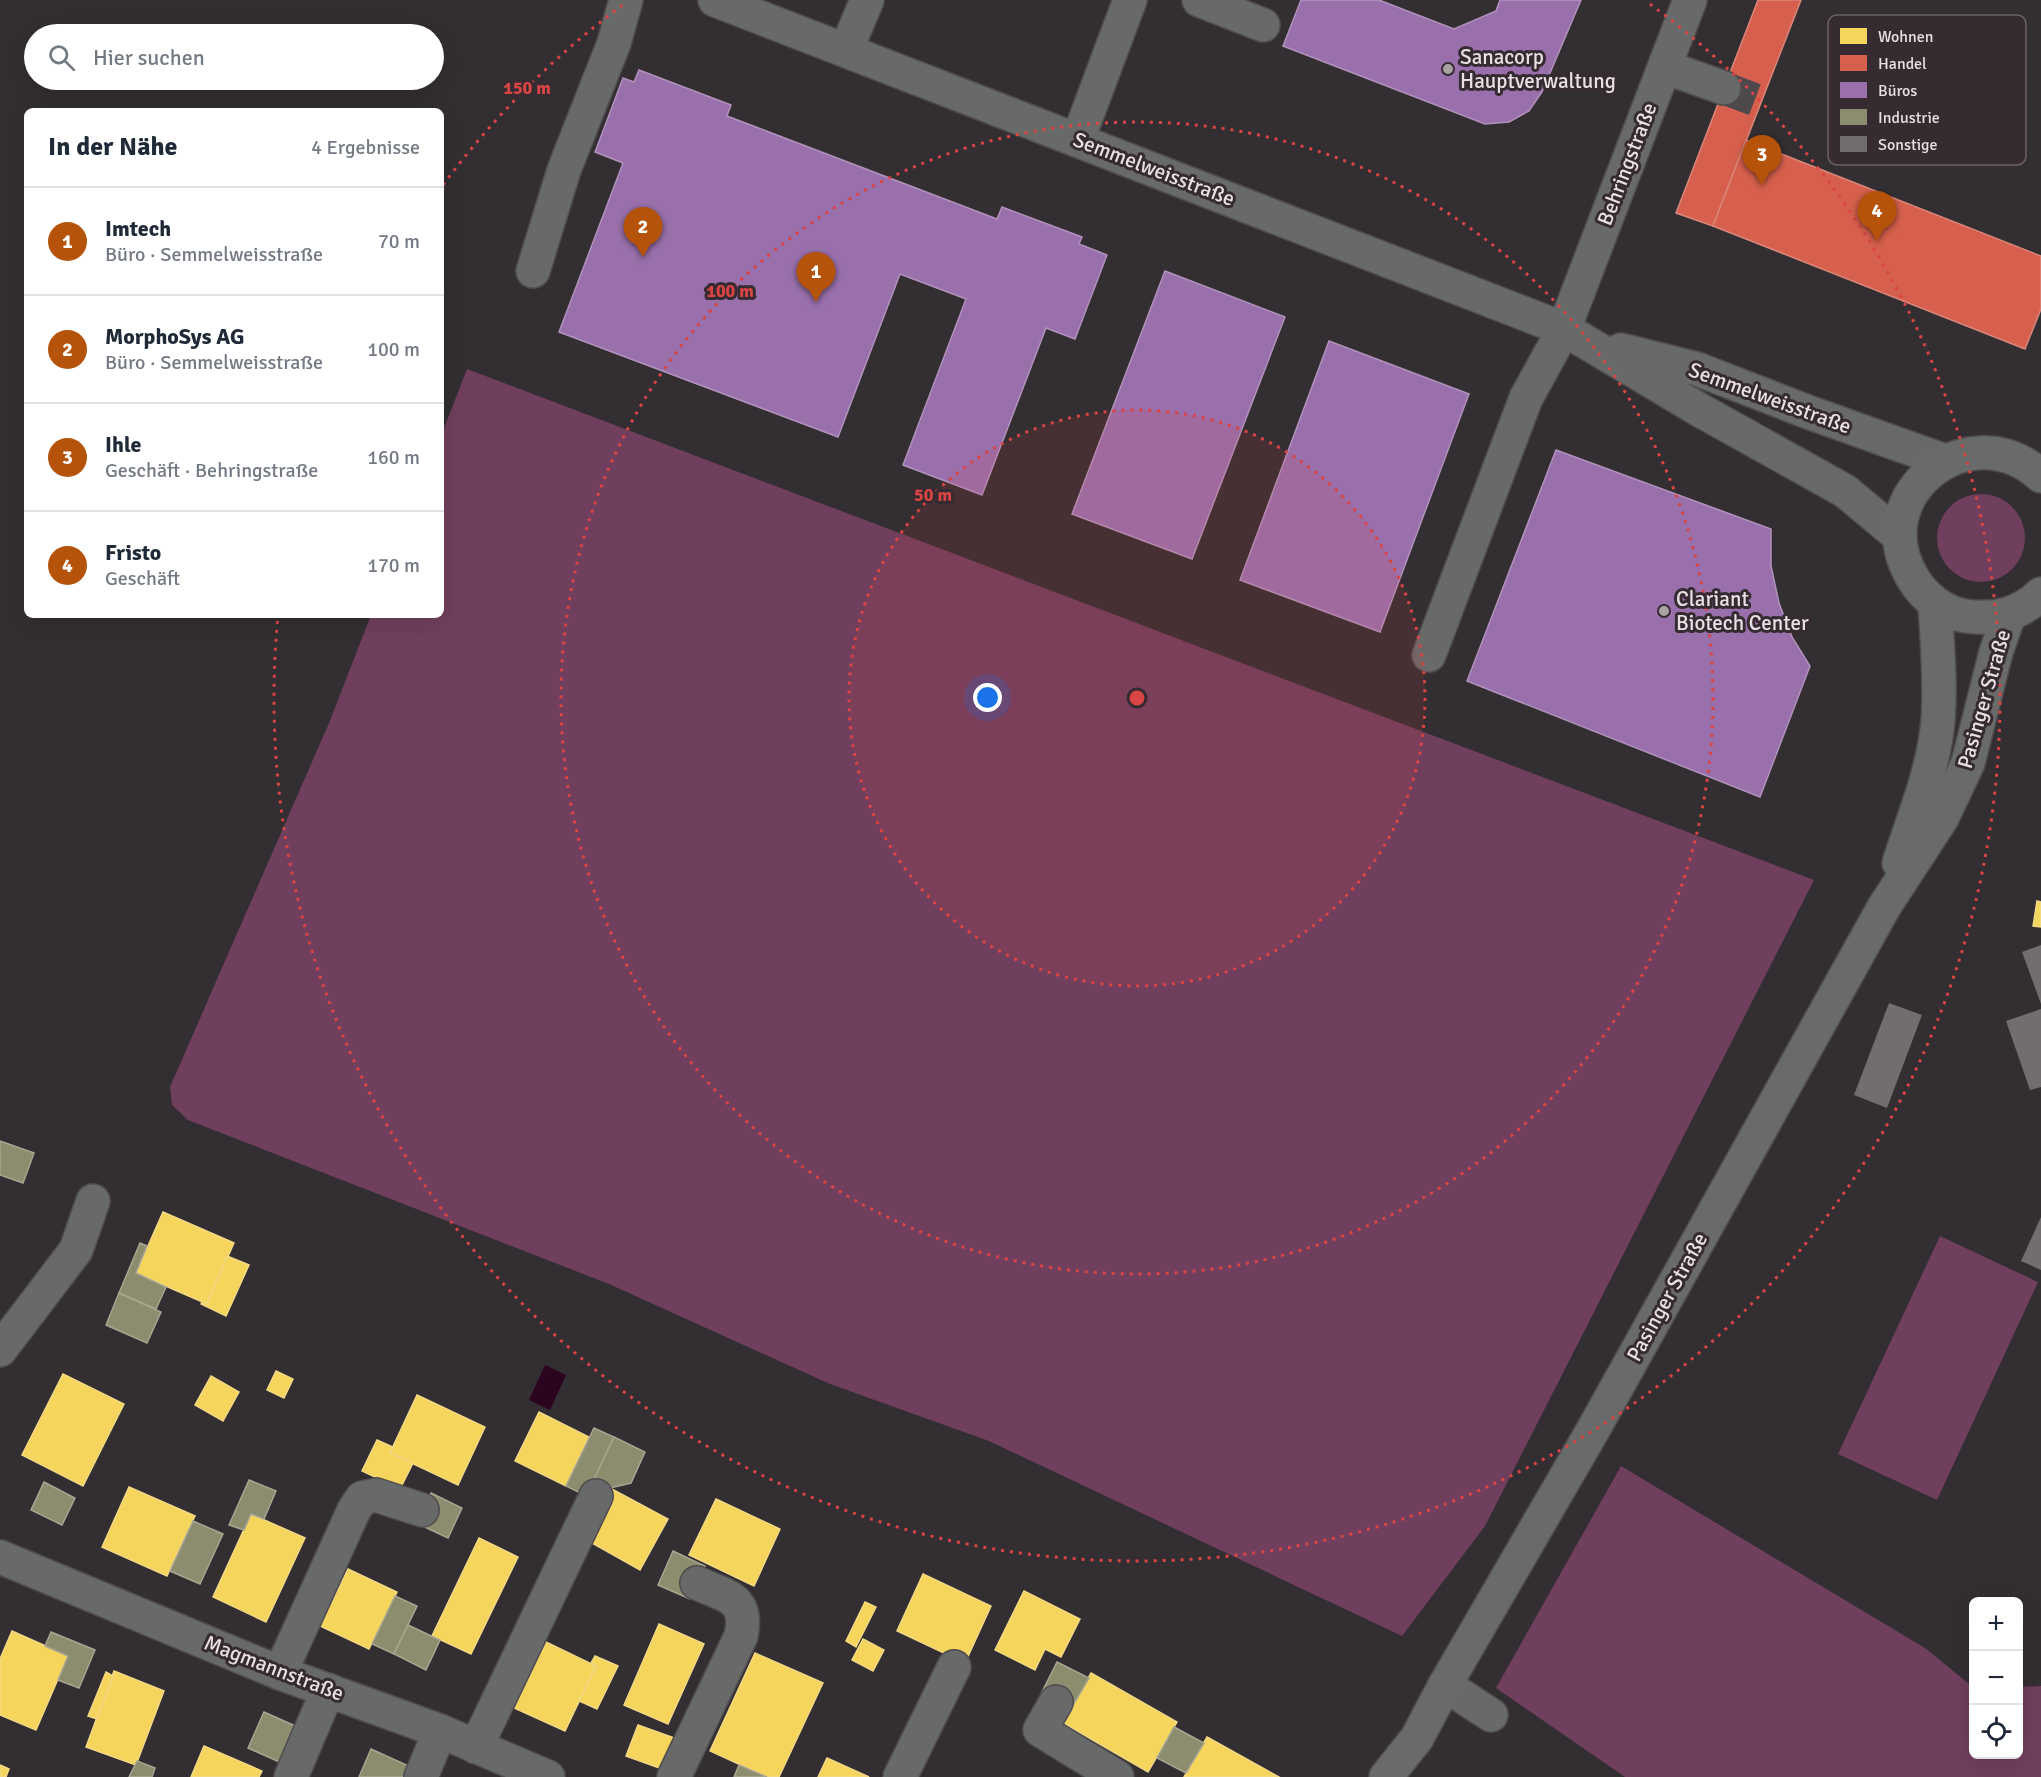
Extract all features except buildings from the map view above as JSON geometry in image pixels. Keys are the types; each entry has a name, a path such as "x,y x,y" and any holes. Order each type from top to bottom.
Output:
{"main road":[{"path":"2038,468 2011,456 1989,452 1967,454 1945,461 1928,472 1915,488 1905,506 1899,536 1907,569 1919,588 1935,603 1959,615 1984,618 2009,615 2030,604 2041,594"},
{"name":"Pasinger Straße","path":"1884,907 1930,770 1938,721 1939,678 1935,603"},
{"name":"Pasinger Straße","path":"1386,1777 1418,1738 1445,1685 1593,1430 1884,907 1942,818 1968,763 1996,652 2009,615"}],"street":[{"path":"533,271 564,170 614,43 626,0"},
{"name":"Semmelweisstraße","path":"716,0 1578,336 1697,369 1945,461"},
{"path":"846,50 867,0"},
{"path":"1077,139 1130,0"},
{"path":"1199,0 1263,25"},
{"name":"Behringstraße","path":"1429,655 1526,398 1578,336 1665,67 1690,0"},
{"path":"1665,67 1724,88"},
{"name":"Semmelweisstraße","path":"1578,336 1698,409 1845,491 1899,536"},
{"path":"0,1350 76,1250 93,1201"},
{"path":"421,1777 460,1740 586,1493"},
{"path":"280,1673 354,1510 362,1498 376,1495 422,1510"},
{"name":"Magmannstraße","path":"0,1557 280,1673 460,1740 548,1777"},
{"path":"674,1777 741,1636 744,1621 742,1609 735,1600 697,1583"},
{"path":"900,1777 954,1667"},
{"path":"1445,1685 1491,1715"},
{"path":"291,1777 328,1690"},
{"path":"1056,1702 1040,1730 1117,1777"}],"shaded area":[{"path":"467,369 1814,880 1485,1526 1402,1636 989,1441 830,1384 609,1284 188,1120 172,1105 170,1087 329,723 370,618 444,618 444,428"},
{"path":"1972,494 1990,494 2006,501 2018,513 2025,529 2025,547 2018,563 2006,575 1990,582 1972,582 1956,575 1944,563 1937,547 1937,529 1944,513 1956,501"},
{"path":"1940,1236 2038,1282 1937,1500 1838,1454"},
{"path":"545,1365 566,1375 550,1410 529,1400"},
{"path":"1621,1466 1925,1648 1969,1684 1969,1759 2023,1759 2023,1687 2041,1686 2041,1777 1625,1777 1496,1688"}],"tunnel":[{"path":"1724,88 1761,102"}],"place":[{"name":"Sanacorp Hauptverwaltung","path":"1448,69"},
{"name":"Ihle","path":"1762,185"},
{"name":"Fristo","path":"1877,241"},
{"name":"MorphoSys AG","path":"643,257"},
{"name":"Imtech","path":"816,302"},
{"name":"Clariant Biotech Center","path":"1664,611"}]}
